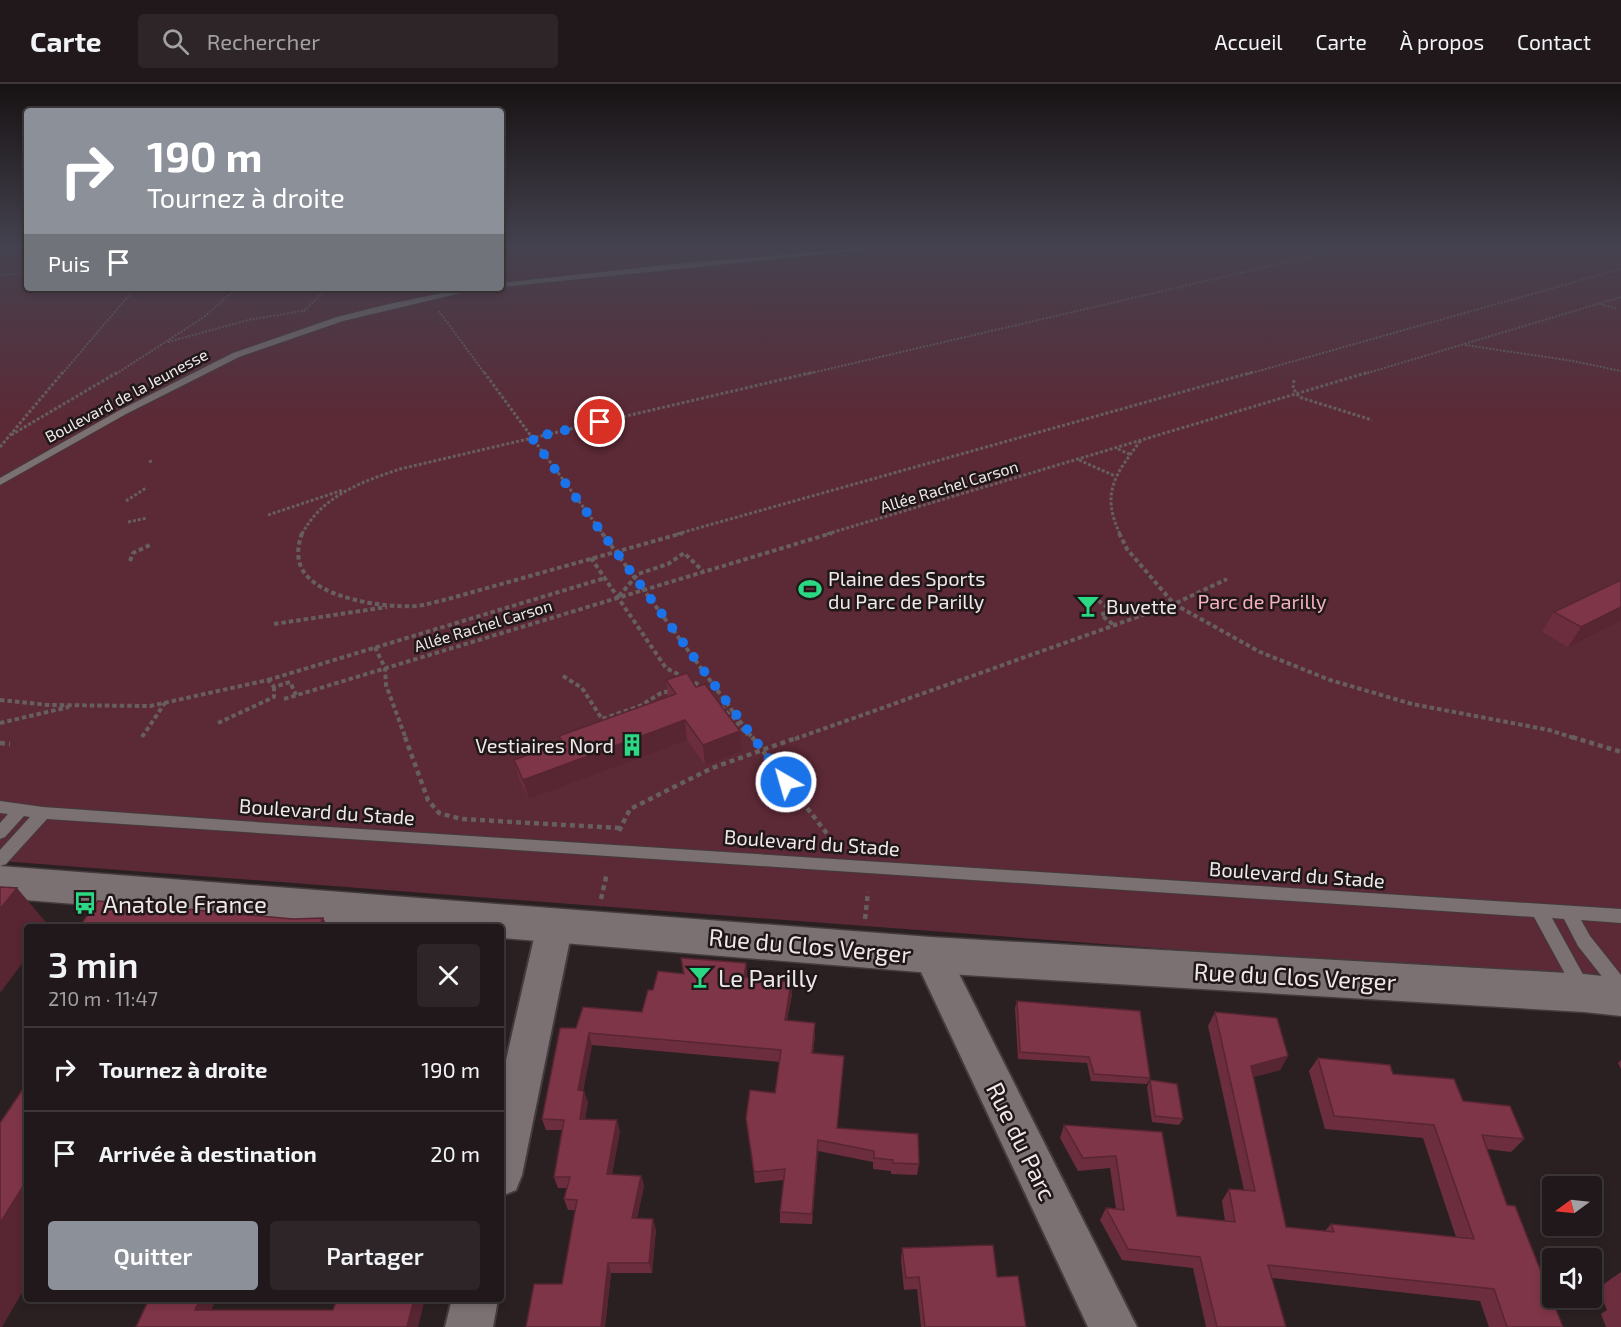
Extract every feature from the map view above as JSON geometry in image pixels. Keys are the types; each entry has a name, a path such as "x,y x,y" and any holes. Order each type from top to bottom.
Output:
{"street":[{"name":"Rue du Clos Verger","path":"0,882 931,955 1609,992"},
{"path":"504,1161 555,925"},
{"name":"Rue du Parc","path":"931,955 1113,1327"},
{"path":"469,1327 474,1302"}],"lane":[{"name":"Boulevard de la Jeunesse","path":"0,482 123,412 236,356 340,320 399,305"},
{"name":"Boulevard du Stade","path":"6,810 1621,916"},
{"path":"0,833 6,810"},
{"path":"0,860 43,813"},
{"path":"1539,911 1609,992"},
{"path":"1569,913 1609,992"}],"path":[{"path":"0,447 121,305"},
{"path":"11,435 60,409 165,343 218,305"},
{"path":"434,305 761,749 852,866"},
{"path":"268,515 400,469 1103,305"},
{"path":"350,488 318,512 305,527 299,540 298,556 302,570 317,584 335,593 364,602 391,606 416,606 448,599 1492,305"},
{"name":"Allée Rachel Carson","path":"284,699 644,589 1597,305"},
{"path":"1603,305 1617,309"},
{"path":"165,343 248,320 312,309"},
{"path":"1463,345 1573,361 1621,371"},
{"path":"1289,362 1296,365"},
{"path":"1293,380 1293,388 1297,394 1372,420"},
{"path":"1142,440 1115,476 1110,501 1115,524 1127,549 1174,604 1260,652 1340,683 1412,704 1548,730 1621,752"},
{"path":"1115,449 1131,454"},
{"path":"1078,460 1115,476"},
{"path":"126,501 146,488"},
{"path":"128,522 147,518"},
{"path":"130,561 133,553 150,545"},
{"path":"618,597 638,574 668,564 684,553 704,572"},
{"path":"591,558 666,668 700,683 708,692"},
{"path":"0,700 48,705 150,706 165,703 268,680 605,578"},
{"path":"375,647 385,668 386,685 428,800 439,813 461,819 619,829 630,809 712,768 1174,604 1227,579"},
{"path":"1092,596 1111,610 1101,615 1114,625"},
{"path":"273,624 391,606"},
{"path":"562,676 574,680 585,690 602,719 640,706 661,693 681,688"},
{"path":"218,723 274,697 274,687 268,680"},
{"path":"274,687 290,682 296,695"},
{"path":"690,686 700,683"},
{"path":"715,700 761,749"},
{"path":"142,737 165,703"},
{"path":"0,723 76,705"},
{"path":"0,743 10,744"},
{"path":"599,907 607,873"},
{"path":"864,929 867,892"}],"green space":[{"name":"Parc de Parilly","path":"0,305 1621,305 1621,983 0,861"}],"building":[{"path":"1621,580 1621,607 1581,627 1554,612"},
{"path":"687,673 696,687 705,684 740,731 703,745 685,720 523,780 514,760 563,742 559,736 676,694 666,680"},
{"path":"0,887 17,888 0,909"},
{"path":"98,901 293,919 323,918 320,924 81,924"},
{"path":"681,958 746,963 744,977 791,982 785,1020 815,1023 812,1053 844,1056 837,1128 918,1134 919,1164 893,1163 893,1160 874,1158 874,1151 818,1140 812,1214 780,1212 785,1169 754,1172 746,1118 750,1090 775,1093 781,1050 589,1033 578,1090 584,1091 580,1119 617,1120 607,1174 641,1176 632,1218 653,1219 649,1263 608,1263 601,1327 526,1327 534,1284 562,1284 577,1200 564,1199 570,1177 554,1177 564,1120 542,1119 560,1028 576,1028 583,1007 642,1012 648,990 653,990 658,971 684,974"},
{"path":"1017,1001 1140,1011 1150,1078 1094,1074 1089,1057 1020,1052"},
{"path":"1215,1012 1277,1018 1288,1056 1251,1066 1286,1227 1334,1232 1331,1224 1474,1239 1434,1125 1334,1116 1318,1058 1390,1065 1393,1074 1454,1079 1463,1101 1510,1106 1524,1139 1482,1135 1507,1205 1515,1206 1542,1274 1542,1308 1555,1308 1563,1327 1507,1327 1494,1289 1268,1265 1286,1327 1217,1327 1200,1257 1128,1249 1106,1208 1124,1210 1116,1156 1083,1158 1064,1125 1162,1132 1177,1216 1235,1222 1229,1189 1255,1191"},
{"path":"1150,1080 1177,1084 1183,1119 1155,1116"},
{"path":"24,1087 24,1185 0,1223 0,1123"},
{"path":"993,1245 997,1277 1018,1276 1026,1327 925,1327 919,1277 906,1278 902,1248"},
{"path":"148,1302 199,1302 195,1310 333,1310 336,1302 413,1302 407,1327 136,1327"}],"place":[{"name":"Plaine des Sports du Parc de Parilly","path":"810,589"},
{"name":"Buvette","path":"1088,606"},
{"name":"Vestiaires Nord","path":"632,745"},
{"name":"Anatole France","path":"85,903"},
{"name":"Le Parilly","path":"700,977"}],"route":[{"path":"600,422 532,438 786,782"}]}
